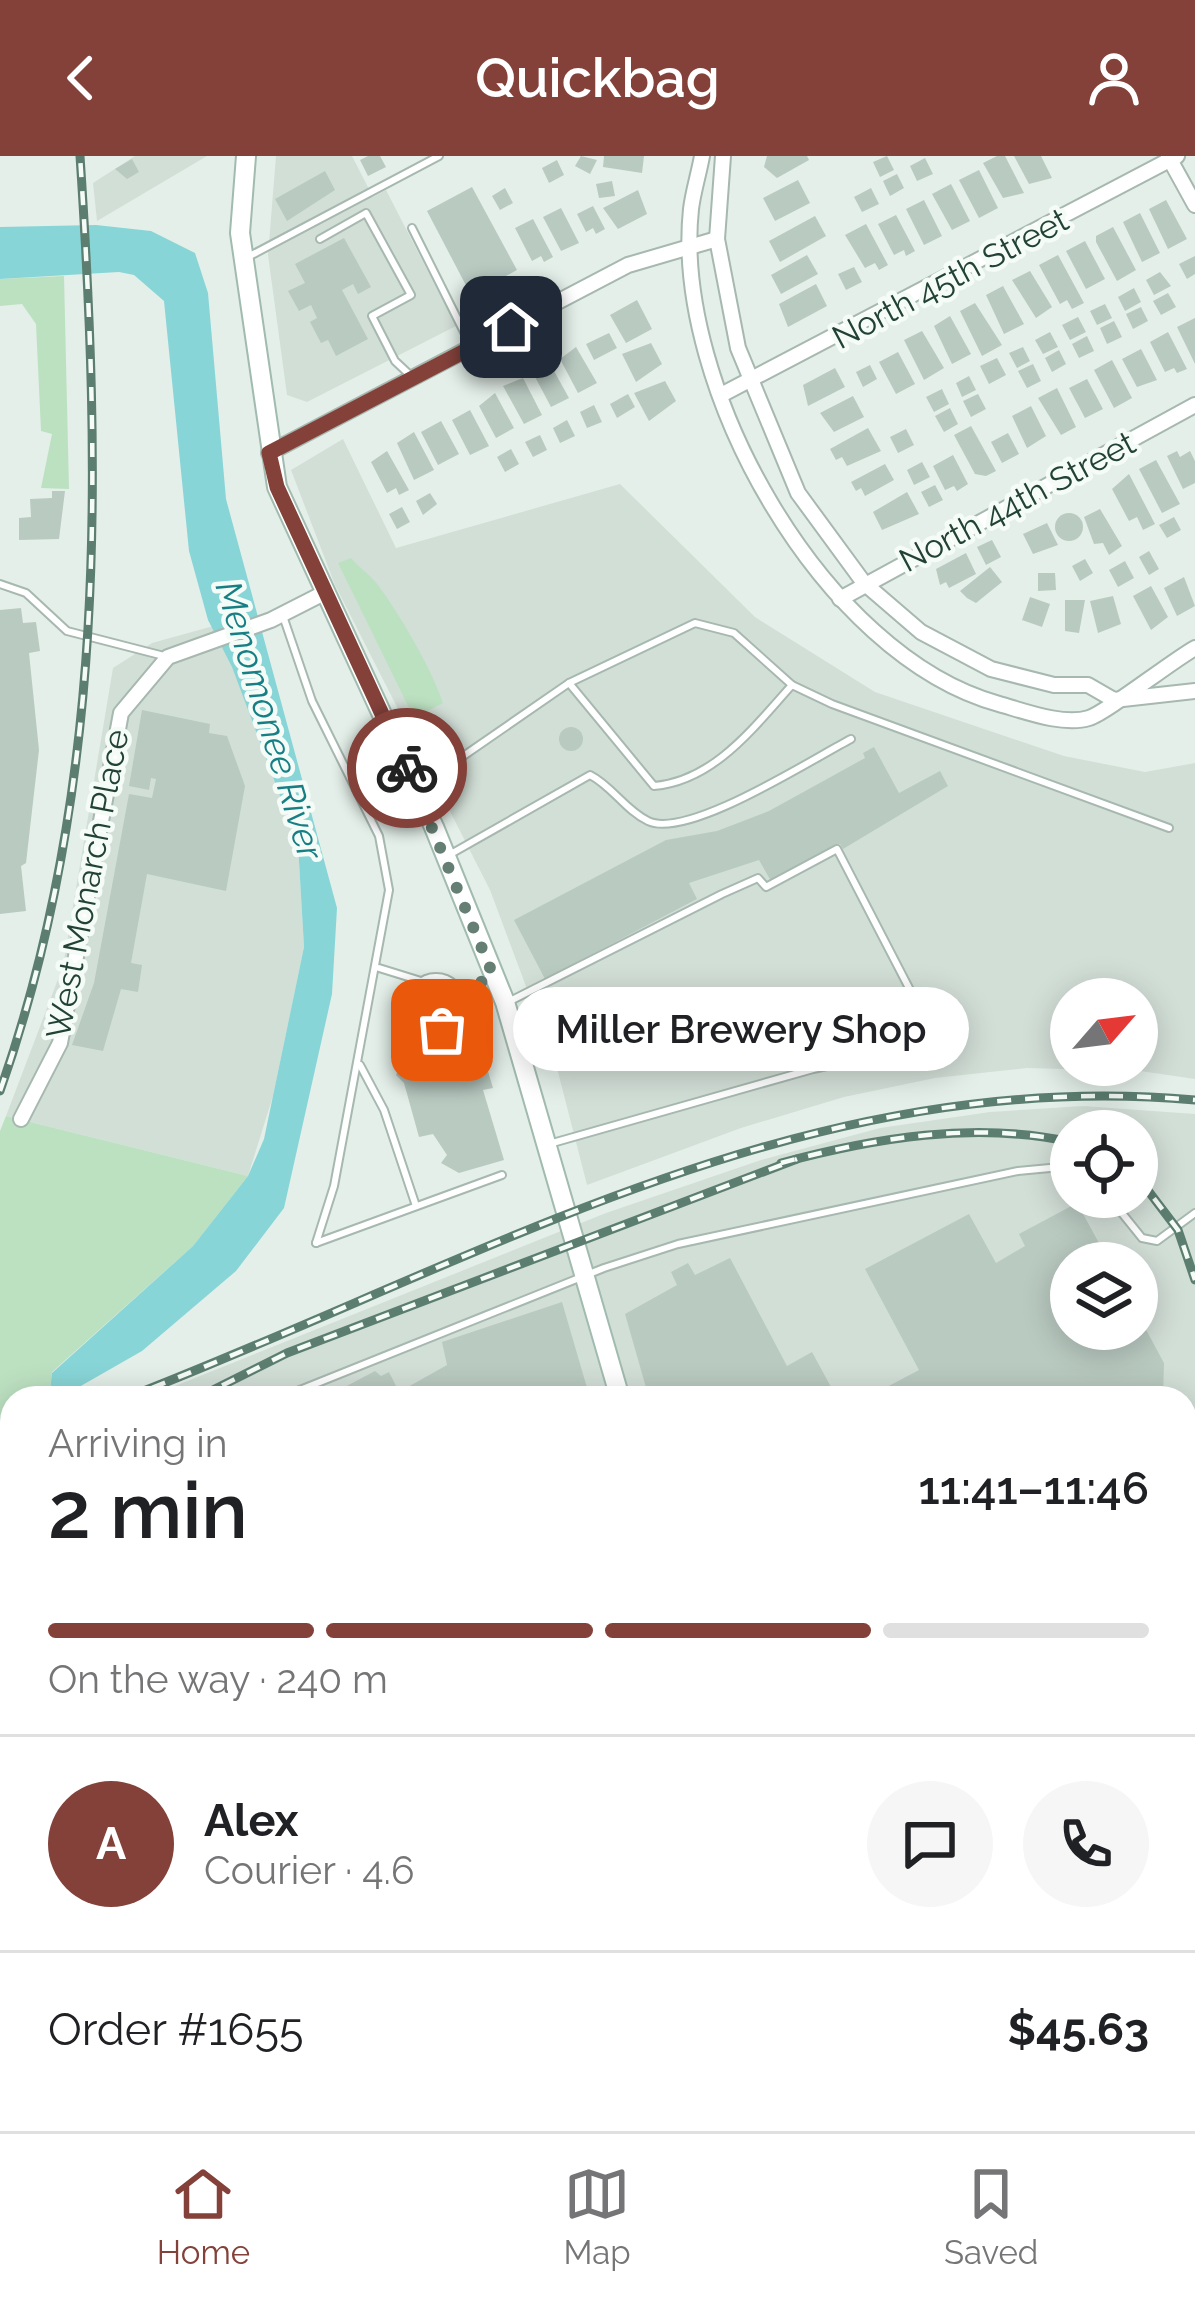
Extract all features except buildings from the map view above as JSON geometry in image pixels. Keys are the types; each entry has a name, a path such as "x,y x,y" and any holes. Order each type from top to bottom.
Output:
{"main road":[{"path":"246,156 240,233 277,487 417,788 505,1002 617,1386"}],"street":[{"path":"702,156 691,208 690,244 703,339 721,395 779,514 840,598 886,645 973,697 1060,718 1089,718 1195,648"},
{"path":"723,156 717,239 728,312 751,383 798,493 864,583 921,632 992,669 1054,685 1088,685 1114,700 1195,691"},
{"path":"1172,157 1195,206"},
{"name":"North 45th Street","path":"721,395 1172,157"},
{"path":"269,453 628,265 717,239"},
{"name":"North 44th Street","path":"840,598 1195,405"},
{"path":"168,656 276,617 324,593"},
{"name":"West Monarch Place","path":"21,1119 60,1043 121,713 168,656"}],"lane":[{"path":"244,259 439,156"},
{"path":"320,239 366,214 411,295 371,316 395,361 414,378"},
{"path":"412,228 472,347"},
{"path":"0,584 26,593 67,632 168,656"},
{"path":"276,617 379,836 389,890 334,1186 316,1243 502,1175"},
{"path":"417,788 569,683 695,623 734,633 792,685 1169,828"},
{"path":"569,683 654,786 676,784 712,766 792,685"},
{"path":"446,856 584,777 603,781 649,822 665,825 706,814 851,739"},
{"path":"505,1002 758,878 766,887 837,849 938,1042 813,1069 546,1144"},
{"path":"378,968 421,981 445,978 461,994 462,1012 451,1027 424,1028 410,1006 421,981"},
{"path":"461,994 493,975"},
{"path":"359,1064 384,1109 416,1206"},
{"path":"310,1386 585,1275 681,1243 1050,1168"},
{"path":"1126,1218 1142,1238 1157,1241 1195,1213"}],"shaded area":[{"path":"135,156 207,156 97,221 93,183"},
{"path":"276,156 352,156 373,197 386,190 456,326 307,402 287,395 268,255"},
{"path":"343,439 396,548 620,484 755,617 875,692 1064,756 1145,772 1195,763 1195,1079 1158,1074 1158,978 1050,978 1050,1069 935,1078 844,1097 741,1128 587,1185 558,1072 490,890 335,585 291,470"},
{"path":"217,625 298,844 304,947 273,1096 248,1176 6,1116 63,966 113,668 152,643"},
{"path":"1083,1106 1139,1110 1050,1110 1050,1218 1158,1218 1158,1111 1195,1114 1195,1386 175,1386 606,1213 761,1160 880,1128 990,1112"}],"green space":[{"path":"64,276 69,489 41,488 52,434 41,431 36,324 22,304 0,306 0,279"},
{"path":"351,558 387,597 438,689 443,703 414,718 338,563"},
{"path":"6,1116 248,1176 193,1246 52,1372 50,1386 0,1386 0,1131"}],"water":[{"name":"Menomonee River","path":"96,225 151,231 195,253 208,293 226,499 337,908 332,994 284,1208 236,1271 142,1351 81,1386 50,1386 52,1373 193,1246 248,1176 264,1139 304,947 298,844 232,667 208,620 189,551 164,301 134,275 119,272 0,279 0,227"}],"railway":[{"path":"0,1091 35,977 61,862 78,745 92,511 80,156"},
{"path":"155,1386 516,1235 646,1185 777,1143 911,1113 1050,1097 1195,1100"},
{"path":"781,1163 925,1135 998,1133 1050,1138"},
{"path":"221,1386 287,1353 797,1159"},
{"path":"1158,1204 1178,1230 1195,1280"}],"way so far":[{"path":"407,768 493,975 461,994 458,1020 442,1030"}],"place":[{"name":"Miller Brewery Shop","path":"442,1030"}],"route":[{"path":"407,768 277,487 269,453 511,327"}]}
